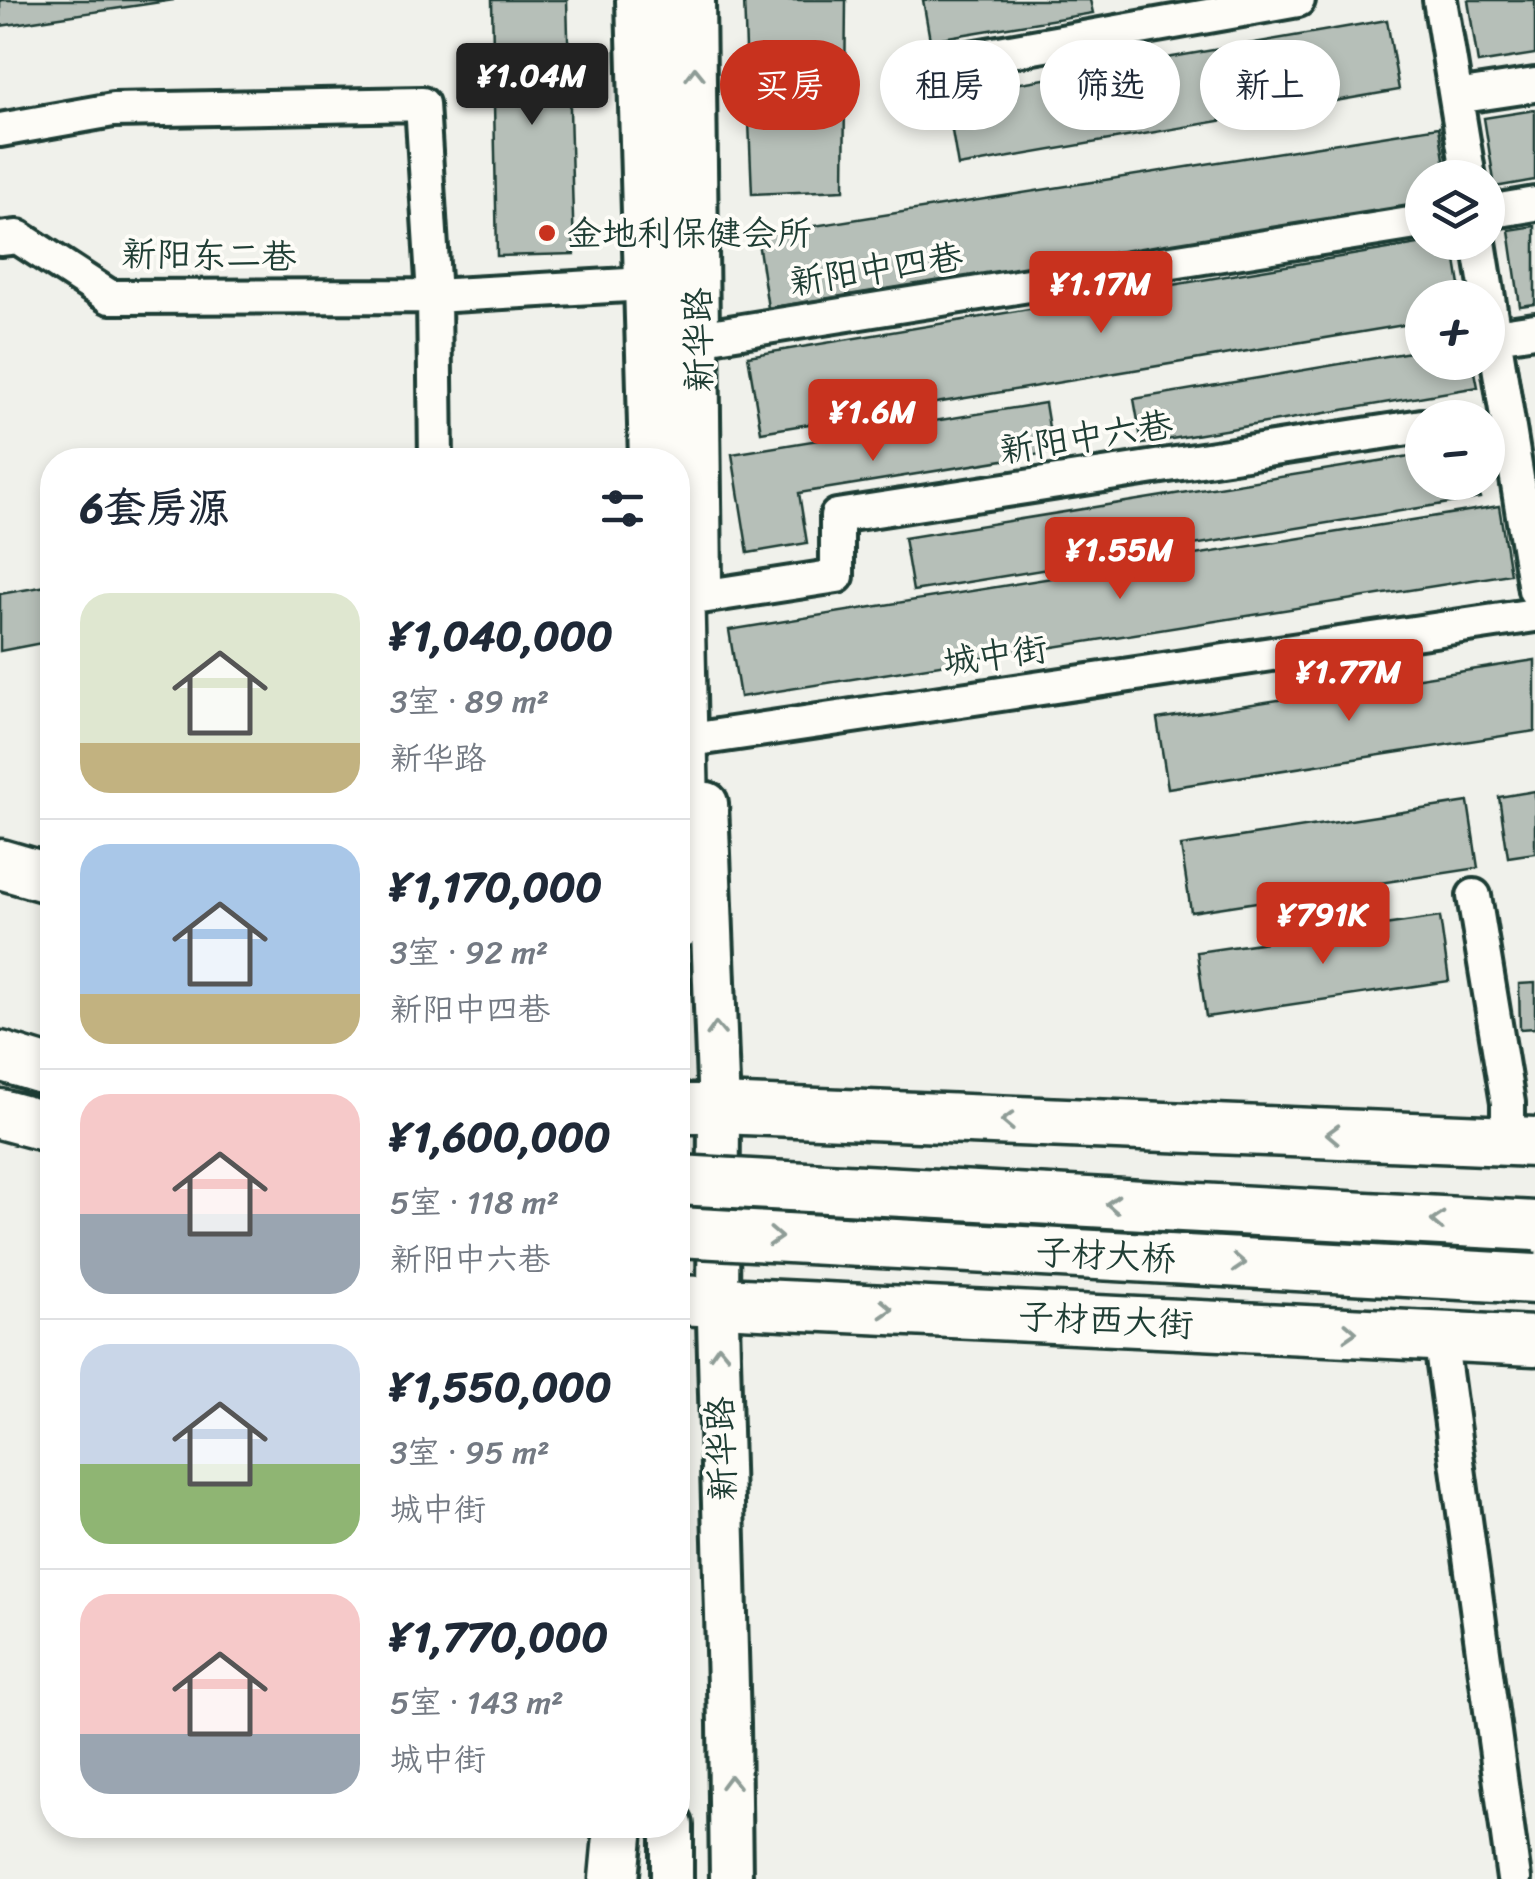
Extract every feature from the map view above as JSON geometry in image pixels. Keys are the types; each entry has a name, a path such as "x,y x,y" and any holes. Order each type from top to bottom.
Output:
{"main road":[{"path":"661,0 667,62 676,448"},
{"path":"0,864 40,876"},
{"path":"0,1056 40,1068"},
{"path":"698,1109 1521,1142"},
{"path":"0,1114 40,1125"},
{"name":"子材大桥","path":"690,1181 1535,1226"},
{"name":"子材大桥","path":"690,1233 1535,1279"},
{"name":"子材西大街","path":"698,1300 1535,1341"},
{"path":"614,1879 618,1838"}],"street":[{"name":"新华路","path":"637,0 650,448"},
{"name":"新华路","path":"694,0 704,738 698,1300 729,1724 731,1879"},
{"path":"1020,49 1298,0"},
{"path":"1440,0 1465,160"},
{"path":"1456,98 1535,85"},
{"path":"0,130 113,110 422,104 434,296 436,448"},
{"path":"1505,209 1535,204"},
{"name":"新阳中四巷","path":"698,338 1405,225"},
{"name":"新阳东二巷","path":"0,239 18,237 110,297 434,296 645,284"},
{"path":"1505,334 1535,330"},
{"name":"新阳中六巷","path":"702,597 837,576 837,516 1405,429"},
{"path":"1505,435 1525,464 1535,590"},
{"name":"城中街","path":"704,738 1535,615"},
{"path":"1474,896 1508,1103 1521,1142"},
{"path":"1440,1336 1514,1879"},
{"path":"672,1838 672,1879"}],"building":[{"path":"0,0 174,0 0,26"},
{"path":"492,0 567,0 574,254 497,256"},
{"path":"744,0 846,0 846,40 746,40"},
{"path":"923,0 1090,0 1093,13 930,40"},
{"path":"1468,0 1535,0 1535,54 1478,63"},
{"path":"1387,20 1399,90 1340,100 1340,40 1271,40"},
{"path":"1200,52 1200,124 1180,128 1180,56"},
{"path":"1040,80 1040,130 1167,130 958,166 952,130 1020,130 1020,83"},
{"path":"1535,110 1535,180 1505,185 1505,160 1491,160 1484,118"},
{"path":"1439,127 1444,160 1405,160 1405,208 768,308 757,235"},
{"path":"749,130 845,130 844,190 752,194"},
{"path":"1535,226 1535,304 1520,306 1509,230"},
{"path":"1405,246 1405,260 1456,260 1459,280 1405,280 1405,325 761,432 748,356"},
{"path":"1405,353 1405,380 1477,380 1478,387 1142,444 1134,399"},
{"path":"1045,403 1053,452 799,493 807,543 748,553 732,454"},
{"path":"1405,457 1405,500 1468,500 913,591 904,538"},
{"path":"1499,506 1510,574 740,697 729,630"},
{"path":"40,587 40,643 0,651 0,594"},
{"path":"1535,660 1535,731 1168,788 1157,719"},
{"path":"1535,791 1535,853 1508,857 1499,797"},
{"path":"1468,802 1478,868 1191,912 1181,846"},
{"path":"1440,917 1449,981 1206,1017 1197,952"},
{"path":"1535,983 1535,1028 1520,1029 1519,984"}],"place":[{"name":"金地利保健会所","path":"547,233"}]}
